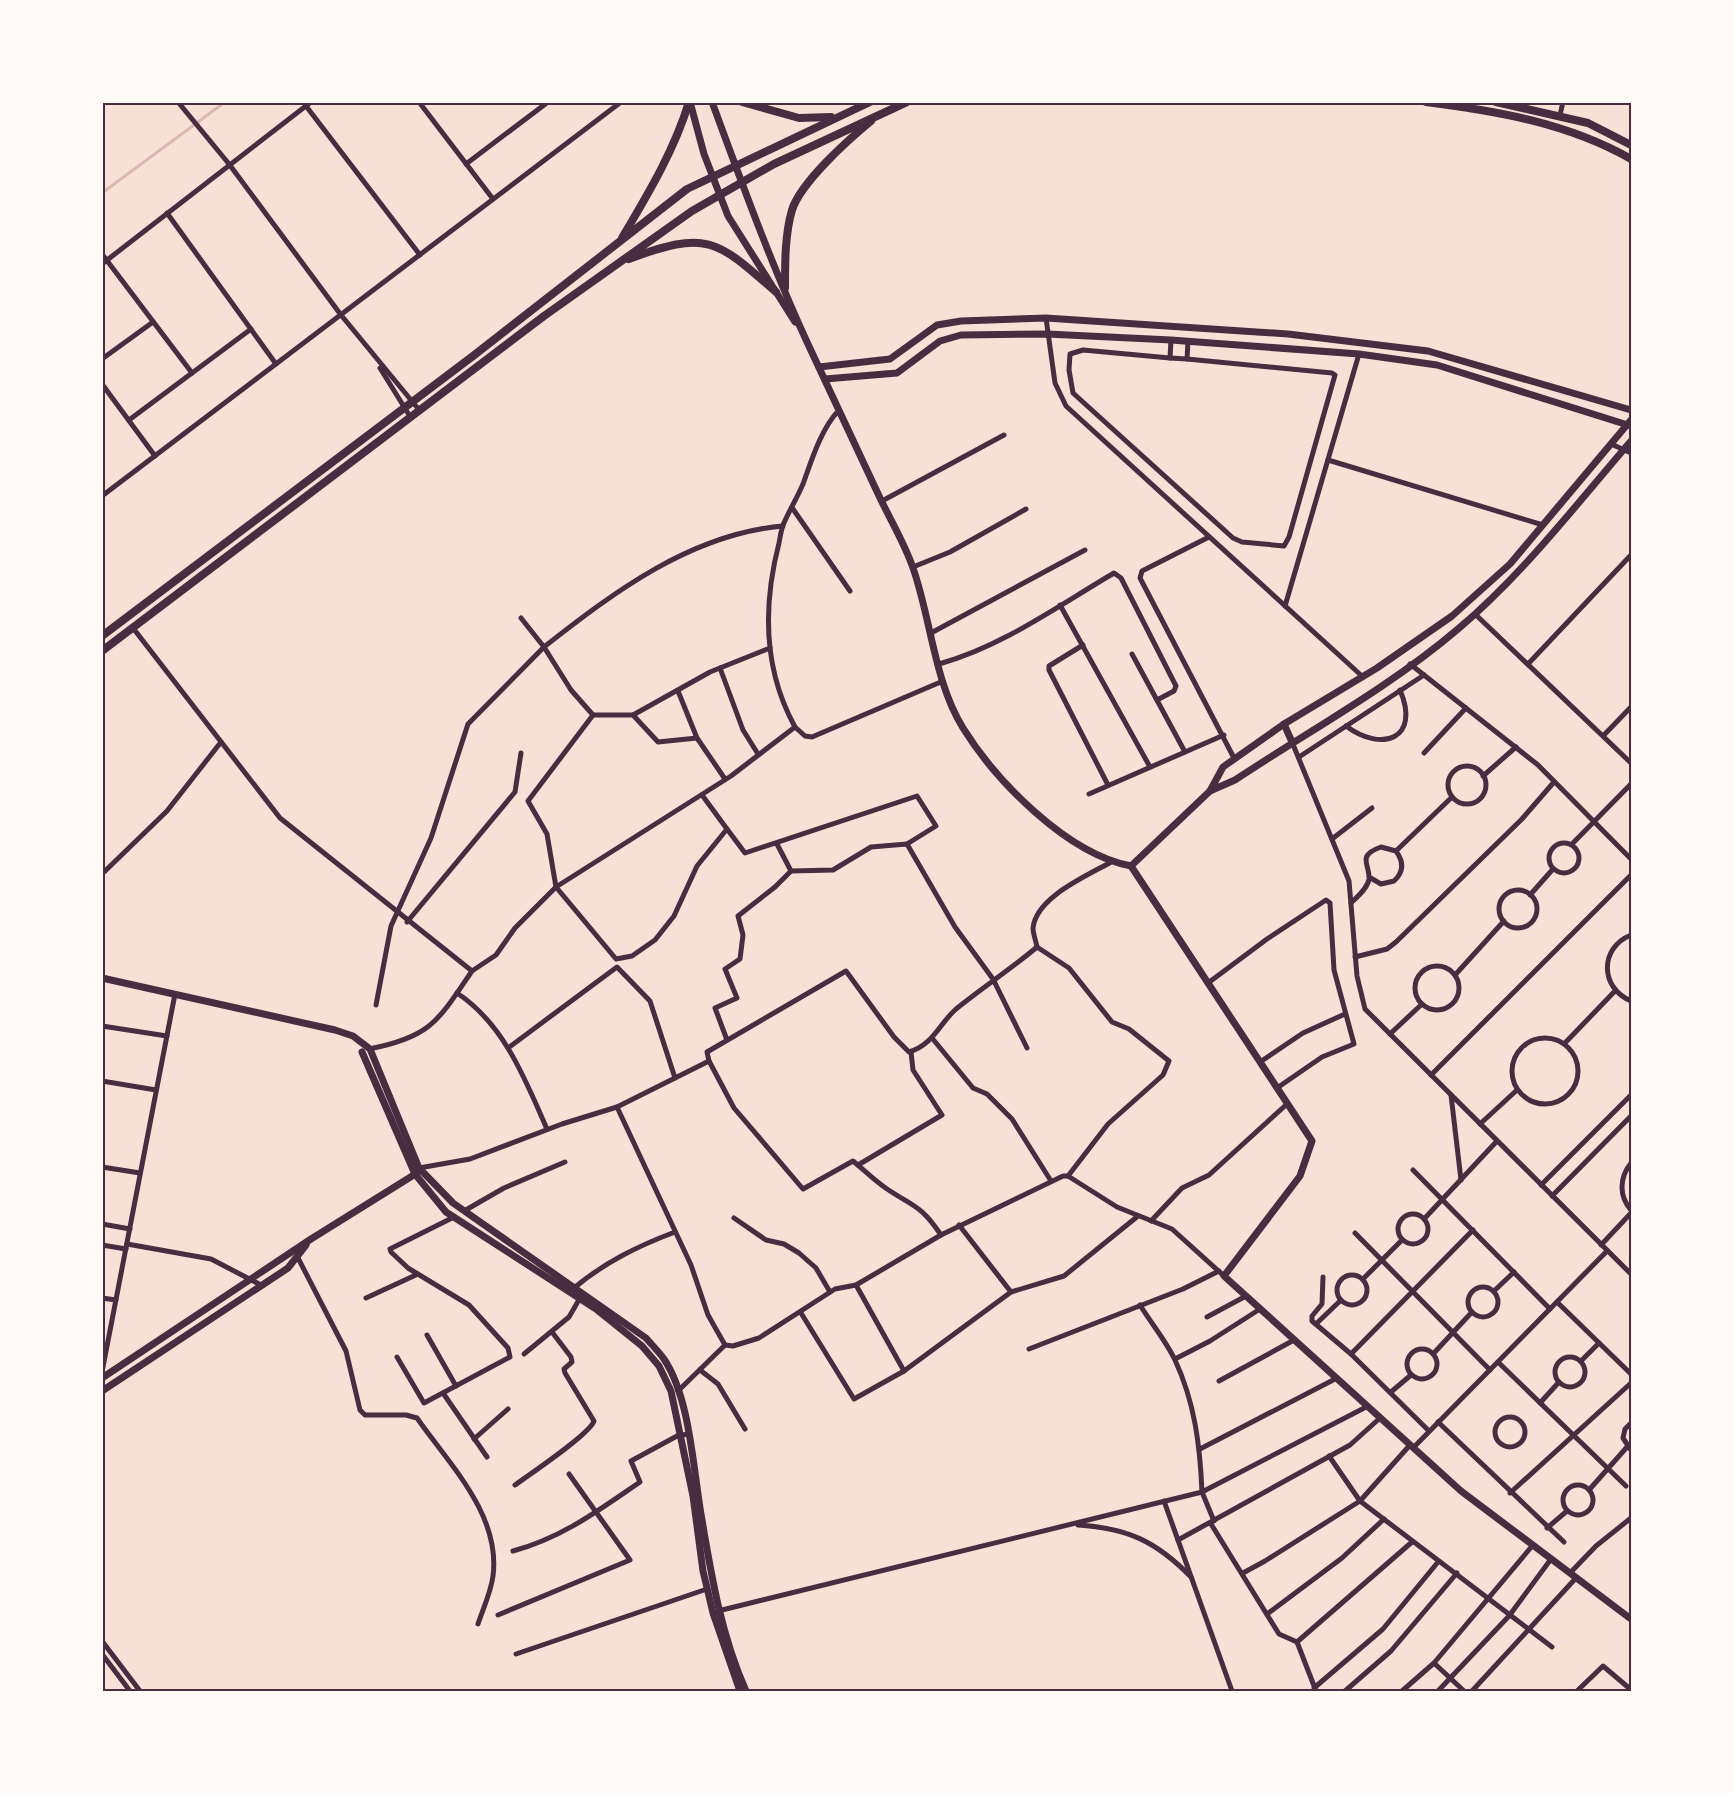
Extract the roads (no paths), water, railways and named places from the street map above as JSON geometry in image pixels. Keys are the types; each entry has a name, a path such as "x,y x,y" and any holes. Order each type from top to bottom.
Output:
{"main road":[{"path":"620,242 659,175 680,132 690,102"},
{"path":"742,102 799,118 836,117"},
{"path":"102,636 404,408 687,189 735,164 870,102"},
{"path":"102,651 411,417 692,211 742,182 907,102"},
{"path":"1426,102 1526,118 1604,143 1631,159"},
{"path":"1496,102 1588,123 1631,145"},
{"path":"784,288 786,251 793,208 835,151 879,114"},
{"path":"619,263 670,244 696,241 732,253 776,292"}],"street":[{"path":"179,102 229,164 373,357 420,411"},
{"path":"419,102 493,199"},
{"path":"534,102 539,109"},
{"path":"466,164 548,102"},
{"path":"102,496 621,102"},
{"path":"690,102 712,176 728,216 806,340"},
{"path":"712,102 806,340 913,567 943,681 962,726 989,765 1045,820 1111,862 1131,866 1312,1142 1303,1167 1264,1227 1222,1274 1029,1349"},
{"path":"1560,115 1563,102"},
{"path":"104,262 308,104 420,255"},
{"path":"167,213 276,364"},
{"path":"102,254 104,262 192,373"},
{"path":"819,367 890,359 937,325 962,321 1046,318 1288,334 1440,354 1631,410"},
{"path":"1046,318 1055,383 1066,406 1363,677"},
{"path":"102,359 153,322"},
{"path":"129,420 251,329"},
{"path":"825,379 897,373 940,341 961,335 1047,334 1171,340 1359,354 1437,364 1630,423 1510,564 1452,616 1363,677 1284,724 1223,766 1210,790 1131,866"},
{"path":"1170,358 1171,340"},
{"path":"1187,359 1188,341"},
{"path":"1075,351 1187,359 1332,372 1335,375 1293,526 1284,546 1242,543 1233,537 1072,391 1069,357 1075,351"},
{"path":"1285,606 1359,354"},
{"path":"1437,364 1440,354"},
{"path":"373,357 411,417"},
{"path":"102,384 156,456"},
{"path":"839,410 826,428 793,509 783,526 770,573 770,648 774,679 782,704 795,727 805,736 813,737 943,681"},
{"path":"882,501 1004,435"},
{"path":"1210,790 1235,780 1410,664 1475,614 1514,579 1627,451 1631,441"},
{"path":"1611,444 1627,451"},
{"path":"1328,460 1543,525"},
{"path":"793,509 850,591"},
{"path":"913,567 950,552 1026,509"},
{"path":"376,1005 391,926 431,838 468,724 544,647 599,604 658,568 734,534 750,529 783,526"},
{"path":"1209,537 1142,571 1140,579 1224,735 1234,758"},
{"path":"931,633 1085,550"},
{"path":"1528,664 1631,555"},
{"path":"939,664 968,656 1001,641 1114,573 1118,574 1176,686 1174,692 1157,700"},
{"path":"1060,605 1150,767"},
{"path":"1475,614 1631,763"},
{"path":"521,618 544,647 571,690 593,715 633,715 720,668 770,648"},
{"path":"133,628 280,818 407,922 472,971"},
{"path":"1083,645 1049,666 1049,670 1108,785"},
{"path":"1132,654 1185,752"},
{"path":"1398,654 1516,747 1631,859"},
{"path":"720,668 743,730 758,754"},
{"path":"1299,757 1424,675"},
{"path":"1346,726 1377,740 1398,736 1407,720 1407,709 1400,690"},
{"path":"678,691 697,738 725,779"},
{"path":"1603,736 1631,707"},
{"path":"1424,753 1466,708"},
{"path":"593,715 528,801 547,834 556,887 616,959 623,960 655,940 674,916 697,866 727,829"},
{"path":"633,715 658,742 697,738"},
{"path":"1284,724 1349,881 1355,957 1365,1009 1631,1274"},
{"path":"740,1691 716,1612 711,1573 684,1435 671,1391 659,1365 642,1346 580,1298 446,1212 419,1171 362,1052 413,1038 437,1021 472,971 496,955 515,928 556,887 702,795 795,727"},
{"path":"1089,794 1224,735"},
{"path":"102,874 168,811 221,742"},
{"path":"1483,776 1516,747"},
{"path":"407,922 515,792 521,753"},
{"path":"1474,768 1483,776 1485,788 1480,799 1462,804 1452,797 1449,780 1456,770 1474,768"},
{"path":"1355,957 1387,949 1396,942 1522,819 1554,782"},
{"path":"1572,844 1631,784"},
{"path":"702,795 746,853 917,796 936,826 907,844 871,847 833,870 790,871 775,887 738,916 743,935 740,959 725,969 737,999 715,1008 727,1040"},
{"path":"1396,851 1452,797"},
{"path":"1332,839 1372,808"},
{"path":"1561,843 1572,844 1579,855 1576,867 1565,873 1553,869 1549,859 1552,848 1561,843"},
{"path":"777,844 790,871"},
{"path":"907,844 955,927 993,979 1027,1048"},
{"path":"1351,903 1360,894 1369,877 1365,862 1374,850 1381,847 1396,851 1402,863 1399,876 1394,881 1381,884 1369,877"},
{"path":"725,1345 733,1346 759,1338 801,1313 830,1292 856,1285 959,1225 1051,1181 1068,1176 1108,1124 1163,1075 1169,1061 1129,1029 1112,1022 1069,968 1037,947 1033,929 1037,914 1056,893 1111,862"},
{"path":"1530,895 1553,869"},
{"path":"1431,1075 1631,875"},
{"path":"1515,891 1530,895 1537,907 1534,920 1522,928 1509,926 1504,921 1500,906 1508,894 1515,891"},
{"path":"1208,984 1267,939 1326,900 1330,903 1334,970 1353,1040 1352,1046 1335,1050 1322,1057 1277,1088"},
{"path":"1455,975 1504,921"},
{"path":"1631,935 1620,940 1609,955 1607,974 1615,991 1631,1001"},
{"path":"911,1052 920,1049 932,1038 953,1011 1037,947"},
{"path":"1435,966 1443,967 1455,975 1459,990 1452,1005 1437,1011 1422,1004 1415,992 1422,972 1435,966"},
{"path":"508,1048 617,967 650,1001 675,1078"},
{"path":"858,1165 942,1115 913,1070 911,1052 894,1037 846,971 707,1052 709,1061 734,1108 803,1189 853,1161 887,1189 912,1202 927,1215 941,1235"},
{"path":"102,978 353,1036 370,1049 419,1171 464,1211 646,1338 664,1360 678,1391 707,1589 746,1691"},
{"path":"1564,1044 1615,991"},
{"path":"457,993 490,1022 508,1048 547,1130"},
{"path":"102,1372 175,994"},
{"path":"1390,1034 1422,1004"},
{"path":"1260,1062 1303,1033 1345,1014"},
{"path":"102,1026 167,1036"},
{"path":"932,1038 973,1088 987,1094 1012,1119 1051,1181"},
{"path":"1540,1039 1564,1044 1570,1050 1578,1066 1571,1092 1557,1102 1548,1104 1530,1101 1517,1090 1512,1066 1519,1051 1540,1039"},
{"path":"102,1378 311,1239 419,1171 470,1159 617,1107 709,1061"},
{"path":"102,1081 156,1090"},
{"path":"1480,1124 1517,1090"},
{"path":"1451,1095 1461,1180"},
{"path":"1540,1185 1631,1095"},
{"path":"1151,1221 1182,1188 1209,1175 1287,1104"},
{"path":"617,1107 675,1232 708,1315 725,1345"},
{"path":"1552,1196 1631,1116"},
{"path":"1424,1219 1497,1141"},
{"path":"464,1211 504,1188 565,1162"},
{"path":"1601,1245 1631,1212 1622,1189 1625,1173 1631,1163"},
{"path":"102,1167 140,1173"},
{"path":"1413,1170 1550,1310"},
{"path":"1068,1176 1117,1207 1172,1229 1461,1491 1631,1618"},
{"path":"1416,1214 1424,1219 1428,1233 1421,1242 1411,1244 1402,1240 1398,1231 1402,1218 1416,1214"},
{"path":"801,1313 854,1399 904,1371 1011,1292 1064,1276 1138,1216"},
{"path":"397,1357 421,1401 426,1402 510,1357 511,1353 469,1305 418,1274 390,1252 390,1249 454,1217"},
{"path":"734,1218 766,1240 784,1244 799,1253 816,1268 830,1292"},
{"path":"102,1224 130,1229"},
{"path":"959,1225 1011,1292"},
{"path":"1352,1354 1473,1230"},
{"path":"574,1288 597,1269 639,1246 675,1232"},
{"path":"1355,1233 1490,1370"},
{"path":"102,1391 288,1268 311,1239"},
{"path":"1363,1279 1402,1240"},
{"path":"102,1245 126,1246 211,1259 261,1286"},
{"path":"1243,1573 1265,1562 1360,1501 1607,1251"},
{"path":"297,1256 346,1351 360,1410 365,1415 406,1414 417,1418 482,1512 493,1538 495,1556 493,1578 478,1624"},
{"path":"1494,1291 1514,1272"},
{"path":"366,1298 418,1274"},
{"path":"1355,1275 1363,1279 1367,1289 1360,1302 1350,1305 1341,1300 1337,1292 1341,1279 1355,1275"},
{"path":"1323,1277 1322,1304 1312,1316 1316,1324 1352,1354 1429,1431"},
{"path":"856,1285 904,1371"},
{"path":"1481,1287 1494,1291 1499,1301 1492,1314 1482,1317 1472,1312 1468,1304 1473,1291 1481,1287"},
{"path":"1207,1317 1246,1296"},
{"path":"102,1298 116,1300"},
{"path":"524,1354 569,1317 580,1298"},
{"path":"1316,1324 1341,1300"},
{"path":"1557,1302 1631,1374"},
{"path":"1140,1305 1174,1359 1194,1410 1200,1449 1202,1492 1213,1523 1279,1634 1297,1642 1315,1689 1383,1629 1438,1562"},
{"path":"1174,1359 1210,1341 1260,1309"},
{"path":"1433,1354 1472,1312"},
{"path":"102,1331 110,1332"},
{"path":"515,1485 580,1436 594,1421 565,1373 564,1369 572,1362 572,1357 552,1332"},
{"path":"427,1335 456,1386"},
{"path":"1220,1381 1294,1340"},
{"path":"1581,1361 1599,1343"},
{"path":"678,1391 725,1345"},
{"path":"1418,1350 1433,1354 1437,1367 1432,1375 1424,1380 1411,1375 1407,1365 1410,1355 1418,1350"},
{"path":"1568,1357 1581,1361 1585,1371 1578,1384 1568,1387 1559,1382 1555,1374 1559,1361 1568,1357"},
{"path":"1498,1362 1626,1486"},
{"path":"700,1370 718,1384 745,1429"},
{"path":"1391,1392 1411,1375"},
{"path":"1200,1449 1337,1378"},
{"path":"1540,1403 1559,1382"},
{"path":"1510,1492 1631,1383"},
{"path":"443,1393 487,1457"},
{"path":"716,1612 1202,1492 1368,1406"},
{"path":"474,1439 508,1409"},
{"path":"1511,1417 1523,1425 1525,1435 1516,1446 1507,1447 1496,1438 1495,1428 1501,1419 1511,1417"},
{"path":"1178,1540 1213,1523 1350,1445 1380,1418"},
{"path":"1438,1422 1564,1542"},
{"path":"1589,1490 1629,1448 1623,1434 1631,1423"},
{"path":"513,1551 537,1545 568,1530 640,1482 631,1461 684,1435"},
{"path":"1329,1456 1360,1501 1552,1647"},
{"path":"498,1615 629,1562 629,1558 569,1474"},
{"path":"1581,1485 1589,1490 1593,1499 1586,1513 1576,1515 1567,1511 1563,1502 1567,1489 1581,1485"},
{"path":"1164,1501 1232,1691"},
{"path":"1547,1528 1567,1511"},
{"path":"1472,1691 1596,1546 1631,1518"},
{"path":"1267,1614 1342,1558 1384,1519"},
{"path":"1072,1524 1097,1526 1138,1536 1171,1557 1192,1578"},
{"path":"1297,1642 1412,1542"},
{"path":"1402,1691 1434,1663 1533,1545"},
{"path":"1438,1691 1509,1616 1551,1559"},
{"path":"1346,1691 1391,1651 1456,1573"},
{"path":"516,1654 707,1589"},
{"path":"102,1641 140,1691"},
{"path":"102,1654 130,1691"},
{"path":"1434,1663 1464,1691"},
{"path":"1577,1691 1603,1666 1629,1688 1631,1686"}],"waterway":[{"path":"102,193 225,102"}]}
